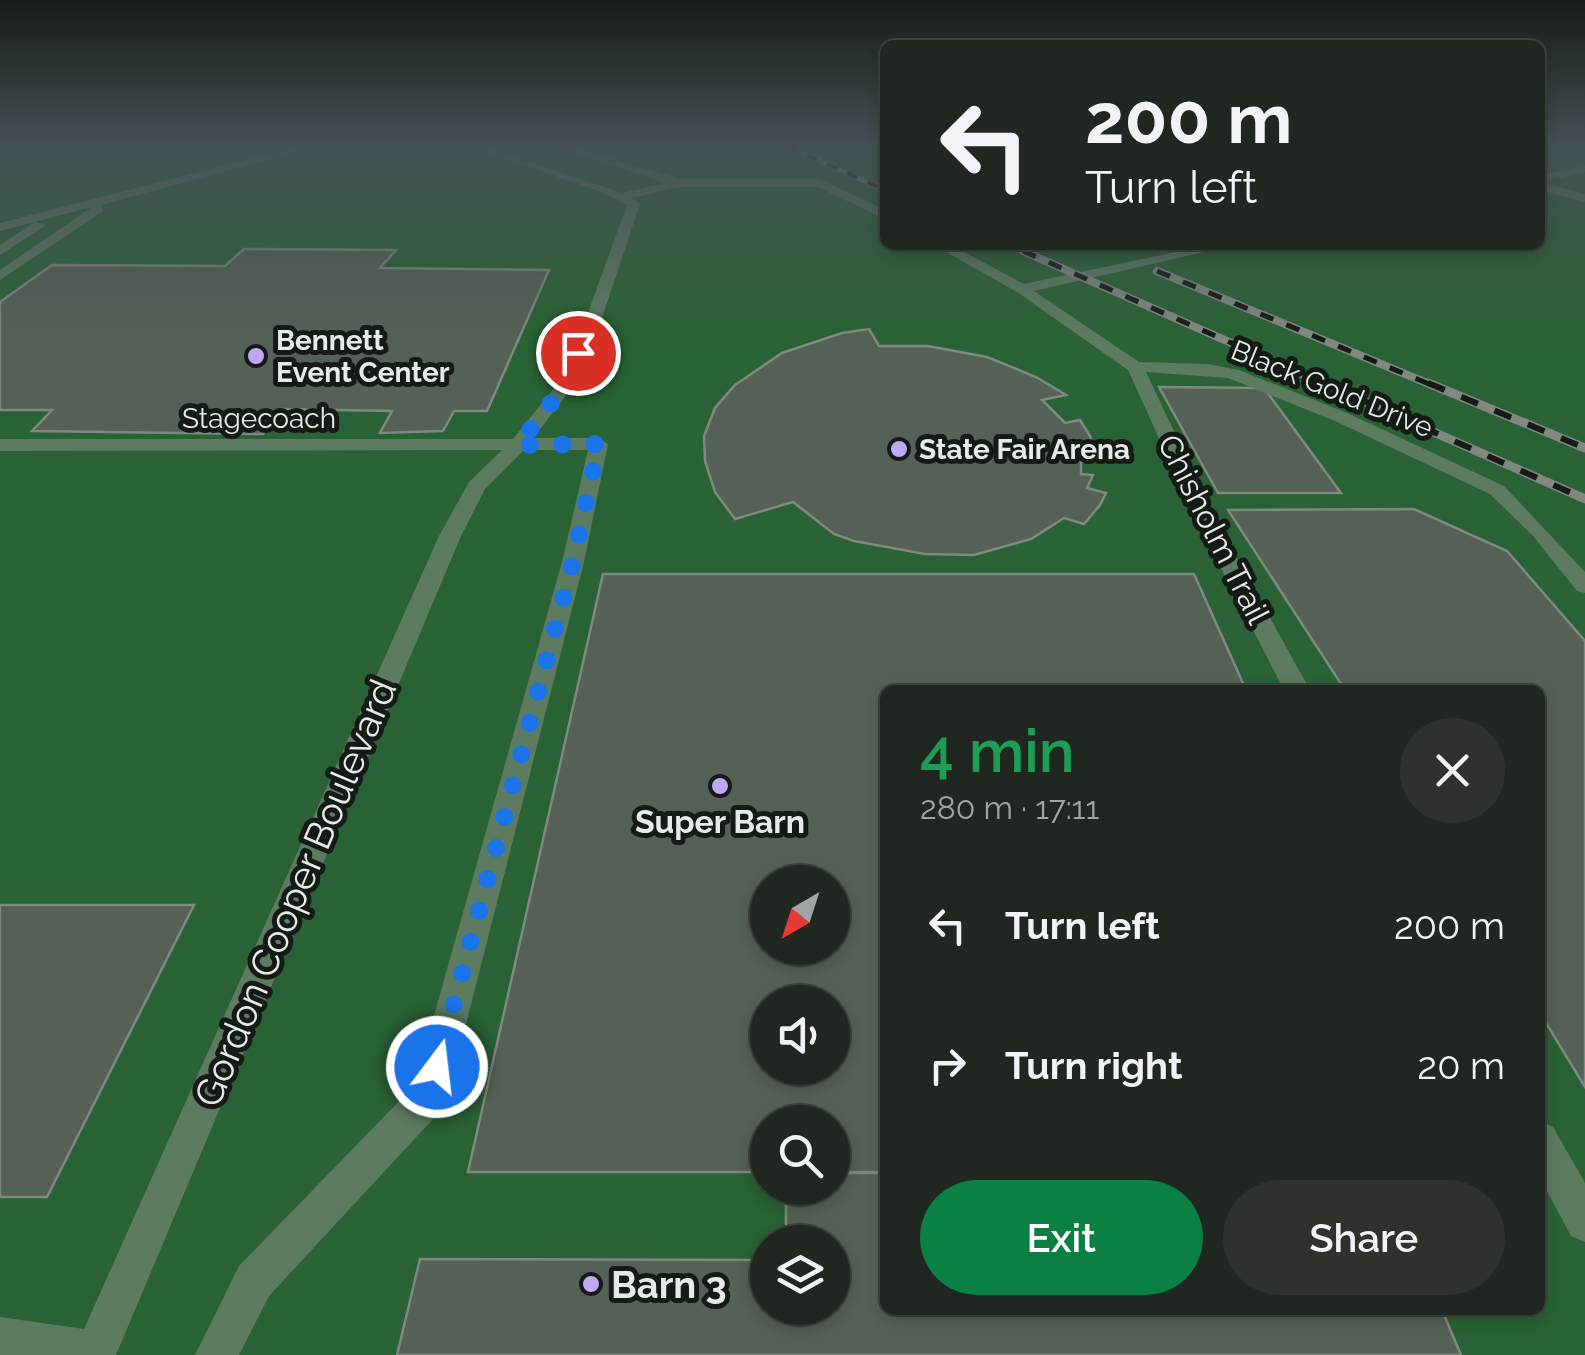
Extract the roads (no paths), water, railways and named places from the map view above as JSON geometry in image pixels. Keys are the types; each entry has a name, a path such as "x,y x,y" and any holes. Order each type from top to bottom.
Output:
{"street":[{"path":"0,228 70,209"},
{"path":"0,276 97,209"},
{"name":"Gordon Cooper Boulevard","path":"95,1353 450,536 476,486 518,445 563,388 632,209"},
{"path":"0,251 56,213"},
{"path":"950,250 1030,290 1134,367"},
{"path":"1030,290 1206,250"},
{"name":"Black Gold Drive","path":"1134,367 1208,369 1246,379 1497,490 1540,532 1585,586"},
{"name":"Chisholm Trail","path":"1134,367 1208,522 1293,685"},
{"path":"216,1355 254,1282 420,1106 437,1067 569,579 599,444 518,445"},
{"name":"Stagecoach","path":"0,445 518,445"},
{"path":"1545,1149 1585,1222"},
{"path":"0,1338 95,1353"}],"railway":[{"path":"1021,250 1028,253"},
{"path":"1023,251 1329,386"},
{"path":"1157,271 1434,386"},
{"path":"1323,383 1585,499"},
{"path":"1428,383 1585,448"}],"place":[{"name":"Bennett Event Center","path":"256,356"},
{"name":"State Fair Arena","path":"899,449"},
{"name":"Super Barn","path":"720,786"},
{"name":"Barn 3","path":"591,1284"}]}
